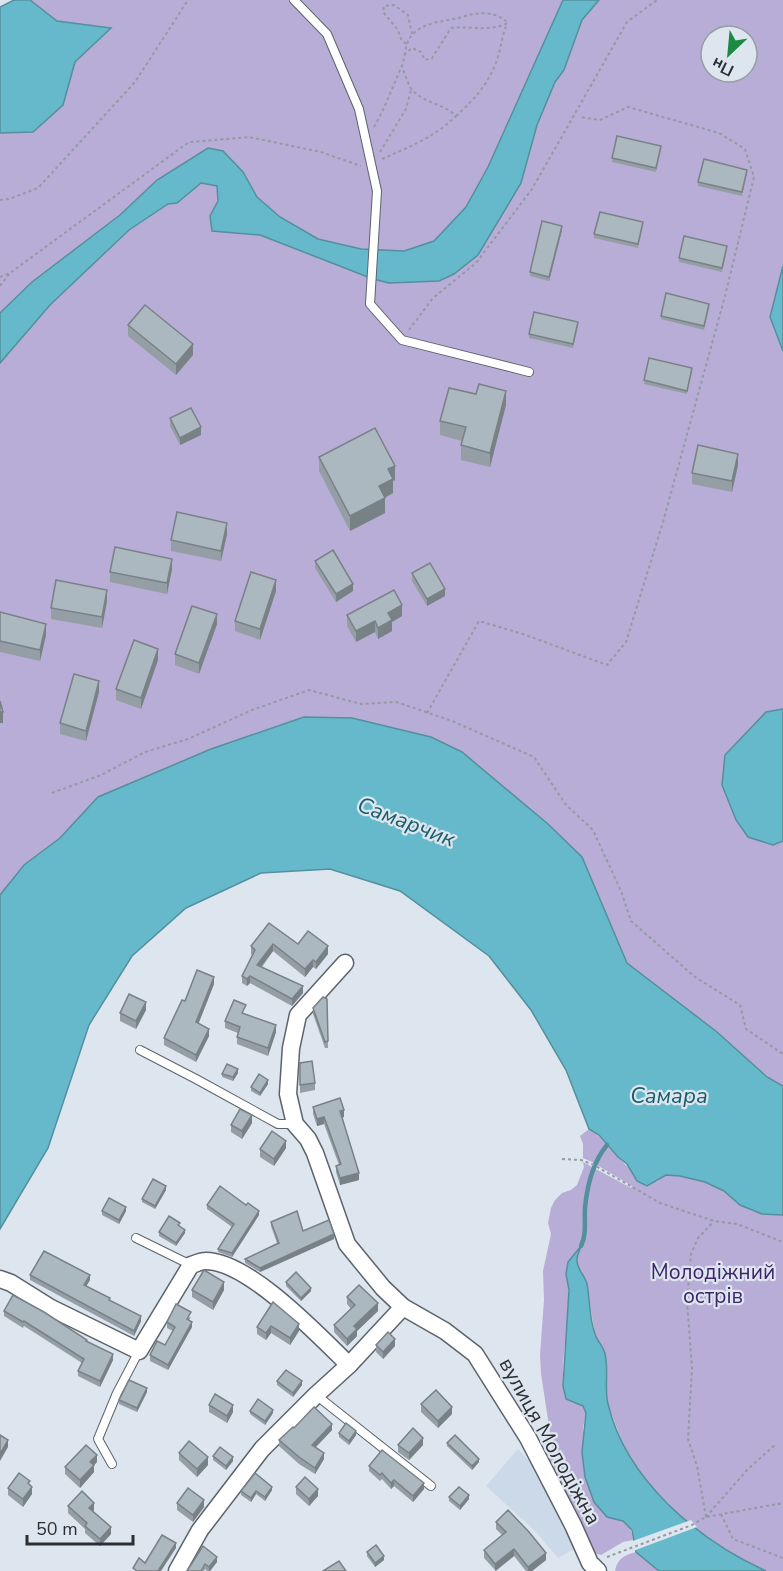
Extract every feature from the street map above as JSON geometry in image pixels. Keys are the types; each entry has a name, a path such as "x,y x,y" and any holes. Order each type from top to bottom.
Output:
{"street":[{"name":"вулиця Молодіжна","path":"345,963 298,1015 291,1048 288,1094 295,1124 308,1139 315,1153 347,1244 383,1288 404,1307 445,1331 475,1354 528,1438 573,1525 589,1568"},
{"path":"0,1279 11,1283 51,1308 139,1351 191,1265 205,1261 225,1266 243,1275 284,1302 349,1365"},
{"path":"177,1571 200,1530 262,1449 349,1365 404,1307"}],"lane":[{"path":"294,0 327,34 359,109 377,192 370,304 402,339 530,372"},
{"path":"140,1050 278,1124 295,1124"},
{"path":"136,1238 191,1265"},
{"path":"112,1464 98,1439 117,1393 139,1351"},
{"path":"316,1395 431,1486"}],"path":[{"path":"0,200 38,188 135,82 188,0"},
{"path":"402,339 434,298 476,263 532,189 627,22 657,0"},
{"path":"407,45 383,12 384,6 394,4 408,15 412,34"},
{"path":"366,140 384,109 402,67 412,34 431,23 453,20 478,12 501,15 508,23"},
{"path":"405,54 412,48 421,52 425,60 432,58 451,28 486,29 497,28 508,23"},
{"path":"0,277 10,273 189,142 249,136 321,152 372,167 429,138 444,128 474,100 490,77 508,23"},
{"path":"372,167 406,109 411,89 402,67"},
{"path":"411,89 433,104 447,108 456,116"},
{"path":"427,713 479,621 523,634 607,665 626,642 663,522 725,296 754,177 745,149 719,133 628,107 600,120 579,117"},
{"path":"0,286 10,273"},
{"path":"52,793 101,776 145,752 188,740 252,710 309,690 361,704 396,702 452,721 534,757 566,805 593,830 621,891 631,921 695,977 740,1005 746,1029 783,1054"},
{"path":"562,1159 581,1160 594,1165 660,1203 714,1221 737,1224 783,1242"},
{"path":"706,1517 697,1466 688,1439 692,1368 687,1301 691,1254 698,1239 714,1221"},
{"path":"706,1517 747,1470 776,1444"},
{"path":"612,1555 692,1525 706,1517 783,1503"},
{"path":"721,1514 733,1539 783,1558"}],"shaded area":[{"path":"518,1449 536,1468 578,1547 558,1558 535,1531 486,1486"}],"green space":[{"path":"30,0 563,0 488,167 466,207 434,241 404,251 361,249 318,239 280,217 257,197 243,172 157,180 120,215 32,282 0,313 0,133 33,132 63,105 74,62 110,28 57,21"},
{"path":"599,0 783,0 783,709 766,712 725,755 722,785 773,845 783,841 783,1086 767,1077 717,1032 627,963 607,917 463,752 431,737 352,718 211,749 98,797 60,838 24,865 0,895 0,363 50,305 129,230 168,204 177,203 201,183 217,186 218,201 210,216 213,231 260,235 373,279 389,283 521,183 537,125 555,82 564,70 582,20"},
{"name":"Молодіжний острів","path":"589,1129 628,1167 637,1181 656,1182 666,1175 680,1175 705,1182 724,1191 740,1205 762,1214 783,1215 783,1571 766,1571 746,1562 707,1538 643,1478 623,1444 608,1405 605,1353 595,1334 586,1282 579,1271 577,1260 580,1248 566,1274 568,1306 563,1384 566,1399 583,1406 586,1413 583,1428 607,1517 625,1523 630,1529 633,1540 623,1542 601,1555 591,1552 540,1457 553,1452 540,1355 544,1300 543,1271 551,1234 548,1223 551,1208 562,1193 577,1185 584,1167 583,1162 631,1188 632,1186 583,1158 583,1144 580,1136"},
{"path":"636,1552 659,1571 615,1571 617,1563 622,1558"}],"water":[{"path":"14,0 30,0 57,21 111,28 75,62 63,105 33,132 0,133 0,7"},
{"path":"563,0 599,0 582,20 564,70 555,82 537,125 521,183 478,255 454,274 439,281 389,283 373,279 260,235 212,231 210,216 218,201 217,186 201,183 177,203 168,204 129,230 50,305 0,363 0,313 32,282 120,215 157,180 208,148 223,151 243,172 257,197 280,217 318,239 361,249 404,251 434,241 466,207 488,167"},
{"path":"783,266 783,351 770,317"},
{"path":"783,709 783,841 773,845 748,837 736,820 722,785 725,755 766,712"},
{"name":"Самара","path":"304,717 352,718 431,737 462,752 548,824 582,857 627,963 717,1032 767,1077 783,1086 783,1215 762,1214 740,1205 724,1191 705,1182 680,1176 666,1175 647,1186 637,1181 627,1164 599,1135 589,1129 566,1070 531,1010 489,956 400,891 330,869 261,873 186,908 132,956 89,1025 48,1148 0,1229 0,895 24,865 60,838 98,797 211,749"},
{"path":"581,1246 577,1263 587,1284 593,1328 605,1354 608,1404 617,1432 631,1458 648,1482 691,1525 715,1543 766,1571 659,1571 636,1552 632,1530 623,1521 607,1517 594,1502 585,1477 582,1452 586,1413 583,1406 566,1399 563,1386 569,1290 566,1274 568,1262"}],"pier":[{"path":"691,1520 697,1527 633,1551 630,1542"}],"building":[{"path":"617,136 661,146 656,168 612,158"},
{"path":"704,159 747,170 742,192 698,182"},
{"path":"600,212 643,222 638,244 594,234"},
{"path":"542,221 562,226 549,277 530,272"},
{"path":"684,236 727,246 722,268 679,258"},
{"path":"666,293 709,304 704,326 661,316"},
{"path":"145,305 193,344 176,364 128,325"},
{"path":"534,312 578,322 573,344 529,334"},
{"path":"649,358 692,368 687,391 644,380"},
{"path":"479,384 506,391 490,453 461,445 466,427 440,421 449,388 476,394"},
{"path":"191,408 201,427 180,438 170,418"},
{"path":"375,428 395,466 388,469 393,479 379,486 385,498 350,516 319,457"},
{"path":"698,445 738,454 732,481 692,473"},
{"path":"177,512 227,523 221,551 171,540"},
{"path":"115,547 172,559 167,583 110,572"},
{"path":"333,550 353,584 336,594 315,561"},
{"path":"430,563 445,589 427,599 412,573"},
{"path":"251,572 276,580 260,629 235,621"},
{"path":"56,580 107,590 102,617 51,608"},
{"path":"394,590 402,605 388,613 392,620 378,628 375,621 356,631 347,615"},
{"path":"192,606 217,614 199,663 175,654"},
{"path":"0,612 46,624 40,650 0,641"},
{"path":"134,640 158,649 141,698 116,689"},
{"path":"74,674 99,681 86,731 60,723"},
{"path":"269,923 298,944 308,931 328,946 316,962 313,960 305,969 273,944 257,965 303,986 292,999 250,976 247,979 242,976 255,950 251,946"},
{"path":"197,970 214,977 196,1022 209,1029 196,1055 164,1038 182,1000 185,1001"},
{"path":"129,994 146,1002 136,1021 120,1013"},
{"path":"323,997 327,999 328,1041 325,1042 313,1008"},
{"path":"234,1000 246,1005 242,1013 276,1025 268,1048 237,1037 240,1027 225,1021"},
{"path":"312,1061 315,1083 300,1085 300,1063"},
{"path":"227,1064 238,1069 233,1077 222,1074"},
{"path":"259,1074 268,1080 260,1093 251,1087"},
{"path":"340,1098 344,1110 340,1111 359,1173 340,1178 336,1166 341,1164 324,1117 317,1119 313,1107"},
{"path":"240,1109 252,1115 242,1131 231,1125"},
{"path":"272,1131 286,1141 274,1159 260,1149"},
{"path":"153,1179 166,1186 155,1206 142,1199"},
{"path":"220,1186 246,1205 248,1203 259,1211 232,1253 218,1249 234,1224 207,1205"},
{"path":"109,1198 126,1207 119,1220 102,1211"},
{"path":"297,1211 303,1231 329,1220 334,1234 260,1268 245,1259 279,1243 271,1222"},
{"path":"169,1216 180,1223 178,1225 185,1230 176,1243 159,1232"},
{"path":"44,1251 90,1275 84,1285 141,1316 134,1331 30,1275"},
{"path":"204,1270 224,1282 213,1302 192,1290"},
{"path":"296,1272 311,1288 301,1298 286,1282"},
{"path":"359,1285 378,1303 354,1326 357,1329 347,1339 334,1325 355,1305 347,1297"},
{"path":"13,1295 44,1312 86,1341 113,1354 100,1381 78,1371 84,1359 4,1311"},
{"path":"273,1302 299,1324 290,1338 271,1326 266,1333 257,1327"},
{"path":"176,1304 191,1312 187,1319 192,1322 168,1365 150,1355 157,1341 165,1345 175,1327 167,1322"},
{"path":"388,1332 395,1339 383,1352 376,1345"},
{"path":"286,1370 302,1381 293,1393 277,1381"},
{"path":"129,1380 147,1388 137,1408 119,1400"},
{"path":"436,1390 452,1407 438,1421 421,1404"},
{"path":"215,1394 233,1405 227,1416 209,1405"},
{"path":"258,1399 273,1410 265,1421 250,1411"},
{"path":"314,1407 332,1424 312,1445 324,1453 315,1468 279,1440"},
{"path":"346,1423 356,1431 349,1441 339,1433"},
{"path":"413,1428 423,1438 409,1453 398,1445"},
{"path":"0,1435 8,1440 0,1454"},
{"path":"455,1435 479,1459 472,1466 447,1443"},
{"path":"189,1441 208,1457 197,1469 179,1453"},
{"path":"86,1445 97,1455 90,1462 94,1465 80,1480 65,1467"},
{"path":"220,1447 233,1457 226,1466 213,1456"},
{"path":"382,1450 424,1483 413,1496 394,1480 391,1483 382,1473 380,1475 369,1466"},
{"path":"19,1473 30,1481 28,1483 32,1487 23,1499 8,1488"},
{"path":"255,1473 272,1487 265,1497 256,1491 251,1498 241,1491"},
{"path":"305,1477 318,1489 309,1499 296,1487"},
{"path":"459,1487 469,1495 460,1506 449,1497"},
{"path":"188,1488 204,1500 193,1515 177,1503"},
{"path":"82,1491 94,1503 89,1508 111,1527 100,1539 85,1526 87,1523 68,1506"},
{"path":"508,1510 546,1553 528,1567 514,1549 495,1564 484,1550 506,1532 496,1522"},
{"path":"162,1535 176,1543 158,1571 137,1571 133,1568 139,1558 145,1563"},
{"path":"376,1545 384,1556 375,1563 367,1552"},
{"path":"203,1546 217,1557 209,1567 205,1564 201,1571 187,1571"},
{"path":"339,1561 346,1571 323,1571"}],"waterway":[{"path":"581,1246 585,1232 585,1208 589,1183 594,1167 607,1145"}],"water label":[{"name":"Самарчик","path":"406,822"}]}
